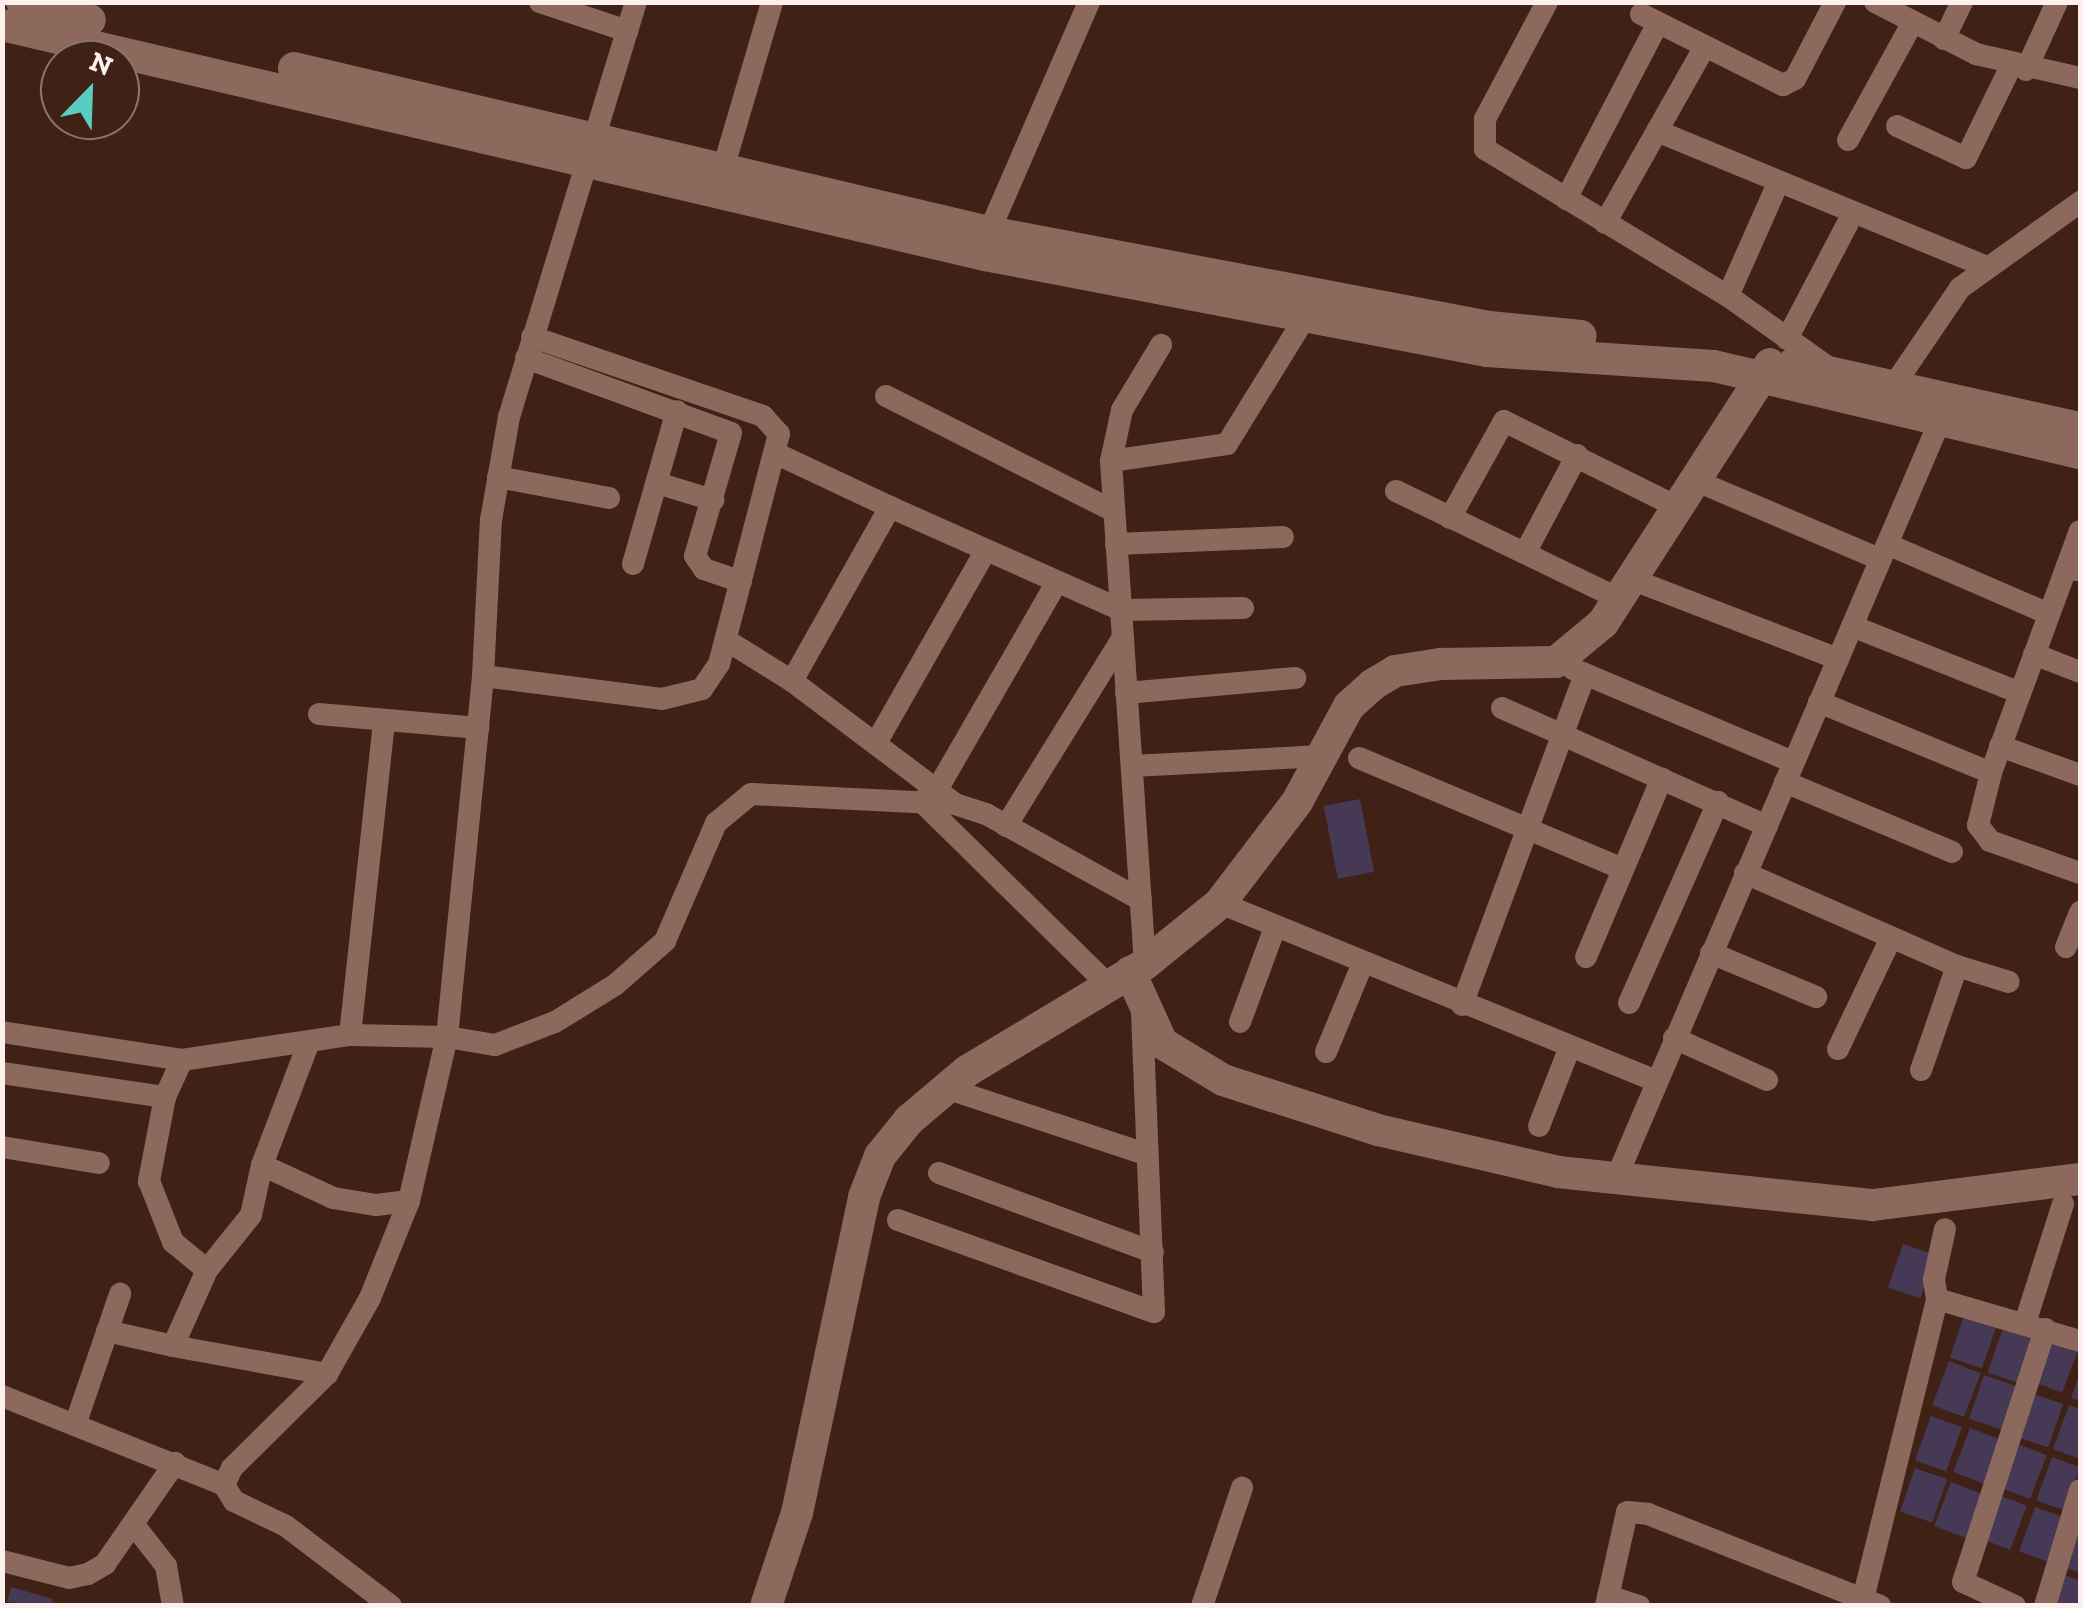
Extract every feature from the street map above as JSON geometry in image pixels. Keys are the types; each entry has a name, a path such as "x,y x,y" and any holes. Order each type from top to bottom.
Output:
{"main road":[{"path":"22,2 985,255 1313,306 1718,348 1837,374 1888,395"},
{"path":"2,25 589,149 723,169 1313,306"},
{"path":"1774,359 1888,395 2080,428"},
{"path":"766,1606 797,1513 864,1197 880,1156 946,1088 1127,974 1220,903 1260,855 1349,706 1395,671 1570,668 1604,623 1684,493 1774,359"},
{"path":"1946,408 2080,453"},
{"path":"1127,974 1162,1043 1223,1080 1378,1130 1615,1181 1873,1206 2072,1191"}],"street":[{"path":"540,2 627,31"},
{"path":"224,1485 232,1468 327,1374 370,1298 409,1201 446,1037 483,676 498,477 529,348 636,2"},
{"path":"723,169 772,2"},
{"path":"989,232 1089,2"},
{"path":"1547,2 1481,137 1485,148 1728,296 1774,359 1852,215"},
{"path":"1566,198 1650,18 1790,84 1835,2"},
{"path":"1875,2 1944,39 2019,68 2080,78"},
{"path":"1944,39 1962,2"},
{"path":"1897,126 1966,158 2058,2"},
{"path":"1848,140 1913,22"},
{"path":"1605,223 1705,46"},
{"path":"1657,132 1852,215 1986,266"},
{"path":"1728,296 1778,183"},
{"path":"1888,395 1942,308 1986,266 2080,202"},
{"path":"1110,461 1227,444 1313,306"},
{"path":"1127,974 1140,900 1110,461 1122,410 1160,345"},
{"path":"529,348 732,432 697,564 741,582"},
{"path":"483,676 684,697 702,689 726,640 778,434 763,416 529,348"},
{"path":"886,396 1114,511"},
{"path":"1615,1181 1946,408"},
{"path":"633,564 678,411"},
{"path":"1450,518 1504,421 1577,454 1684,493 1884,552 2049,614"},
{"path":"775,454 1056,584 1121,610 1243,608"},
{"path":"1525,553 1577,454"},
{"path":"498,477 609,498"},
{"path":"657,482 713,500"},
{"path":"1396,492 1525,553 1838,659"},
{"path":"792,681 890,507"},
{"path":"2080,530 2074,568 2049,614 1990,773 1980,832 2080,873"},
{"path":"1116,544 1283,537"},
{"path":"876,743 986,552"},
{"path":"938,798 1056,584"},
{"path":"1852,626 2020,693"},
{"path":"1006,826 1123,638"},
{"path":"726,640 792,681 876,743 1127,974"},
{"path":"2034,654 2080,672"},
{"path":"1462,1005 1562,734 1570,668 1952,852"},
{"path":"1126,693 1295,678"},
{"path":"1819,702 1990,773"},
{"path":"1502,708 1767,826"},
{"path":"318,714 478,728"},
{"path":"350,1036 384,721"},
{"path":"2000,746 2080,774"},
{"path":"1132,766 1322,756"},
{"path":"1359,758 1623,868"},
{"path":"1586,957 1662,778"},
{"path":"2,1032 182,1060 350,1036 446,1037 495,1046 555,1022 614,985 665,940 716,823 751,794 938,798 1006,826 1140,900"},
{"path":"1629,1003 1718,802"},
{"path":"1745,873 1957,966 2009,982"},
{"path":"1220,903 1274,930 1656,1081"},
{"path":"2066,947 2080,912"},
{"path":"1240,1022 1274,930"},
{"path":"1838,1050 1891,938"},
{"path":"1711,953 1816,998"},
{"path":"1326,1052 1362,964"},
{"path":"1921,1070 1957,966"},
{"path":"898,1220 1154,1312 1142,1009"},
{"path":"1674,1038 1767,1080"},
{"path":"173,1346 208,1270 251,1214 262,1165 309,1042"},
{"path":"1539,1126 1570,1048"},
{"path":"182,1060 165,1096 150,1182 158,1218 173,1242 208,1270"},
{"path":"2,1073 165,1096"},
{"path":"946,1088 1146,1154"},
{"path":"2,1147 99,1163"},
{"path":"262,1165 333,1198 376,1205 409,1201"},
{"path":"938,1173 1153,1252"},
{"path":"2014,1606 1964,1582 2072,1191"},
{"path":"1639,1606 1607,1601 1627,1512 1648,1514 1830,1596 1872,1602 1937,1299 1934,1278 1945,1229"},
{"path":"75,1425 120,1294"},
{"path":"1937,1299 2080,1341"},
{"path":"107,1331 327,1374"},
{"path":"2,1396 224,1485 234,1501 286,1526 379,1602"},
{"path":"2,1561 69,1578 88,1574 105,1564 175,1463"},
{"path":"1202,1606 1242,1488"},
{"path":"2045,1606 2080,1490"},
{"path":"134,1525 166,1566 173,1606"}],"building":[{"path":"1360,799 1374,872 1338,879 1324,806"},
{"path":"1903,1244 1935,1255 1920,1299 1888,1287"},
{"path":"1965,1313 1997,1324 1982,1369 1950,1357"},
{"path":"2003,1328 2035,1339 2020,1384 1988,1372"},
{"path":"2048,1337 2079,1349 2062,1393 2031,1381"},
{"path":"1949,1361 1981,1373 1964,1417 1932,1405"},
{"path":"2080,1373 2080,1401 2071,1398"},
{"path":"1984,1375 2016,1386 2001,1430 1969,1418"},
{"path":"2031,1393 2063,1404 2048,1448 2016,1436"},
{"path":"2069,1405 2080,1409 2080,1459 2053,1449"},
{"path":"1931,1416 1962,1427 1946,1471 1915,1460"},
{"path":"1970,1428 2001,1440 1984,1484 1953,1472"},
{"path":"2015,1443 2047,1455 2030,1499 1998,1487"},
{"path":"2052,1457 2080,1467 2064,1510 2036,1500"},
{"path":"1915,1468 1947,1479 1932,1523 1900,1511"},
{"path":"1951,1482 1983,1494 1966,1538 1934,1526"},
{"path":"1996,1494 2027,1506 2010,1550 1979,1538"},
{"path":"2035,1507 2066,1518 2050,1562 2019,1551"},
{"path":"2080,1524 2080,1573 2064,1567"},
{"path":"2062,1574 2080,1581 2080,1606 2050,1606"},
{"path":"11,1587 53,1599 51,1606 7,1602"}]}
